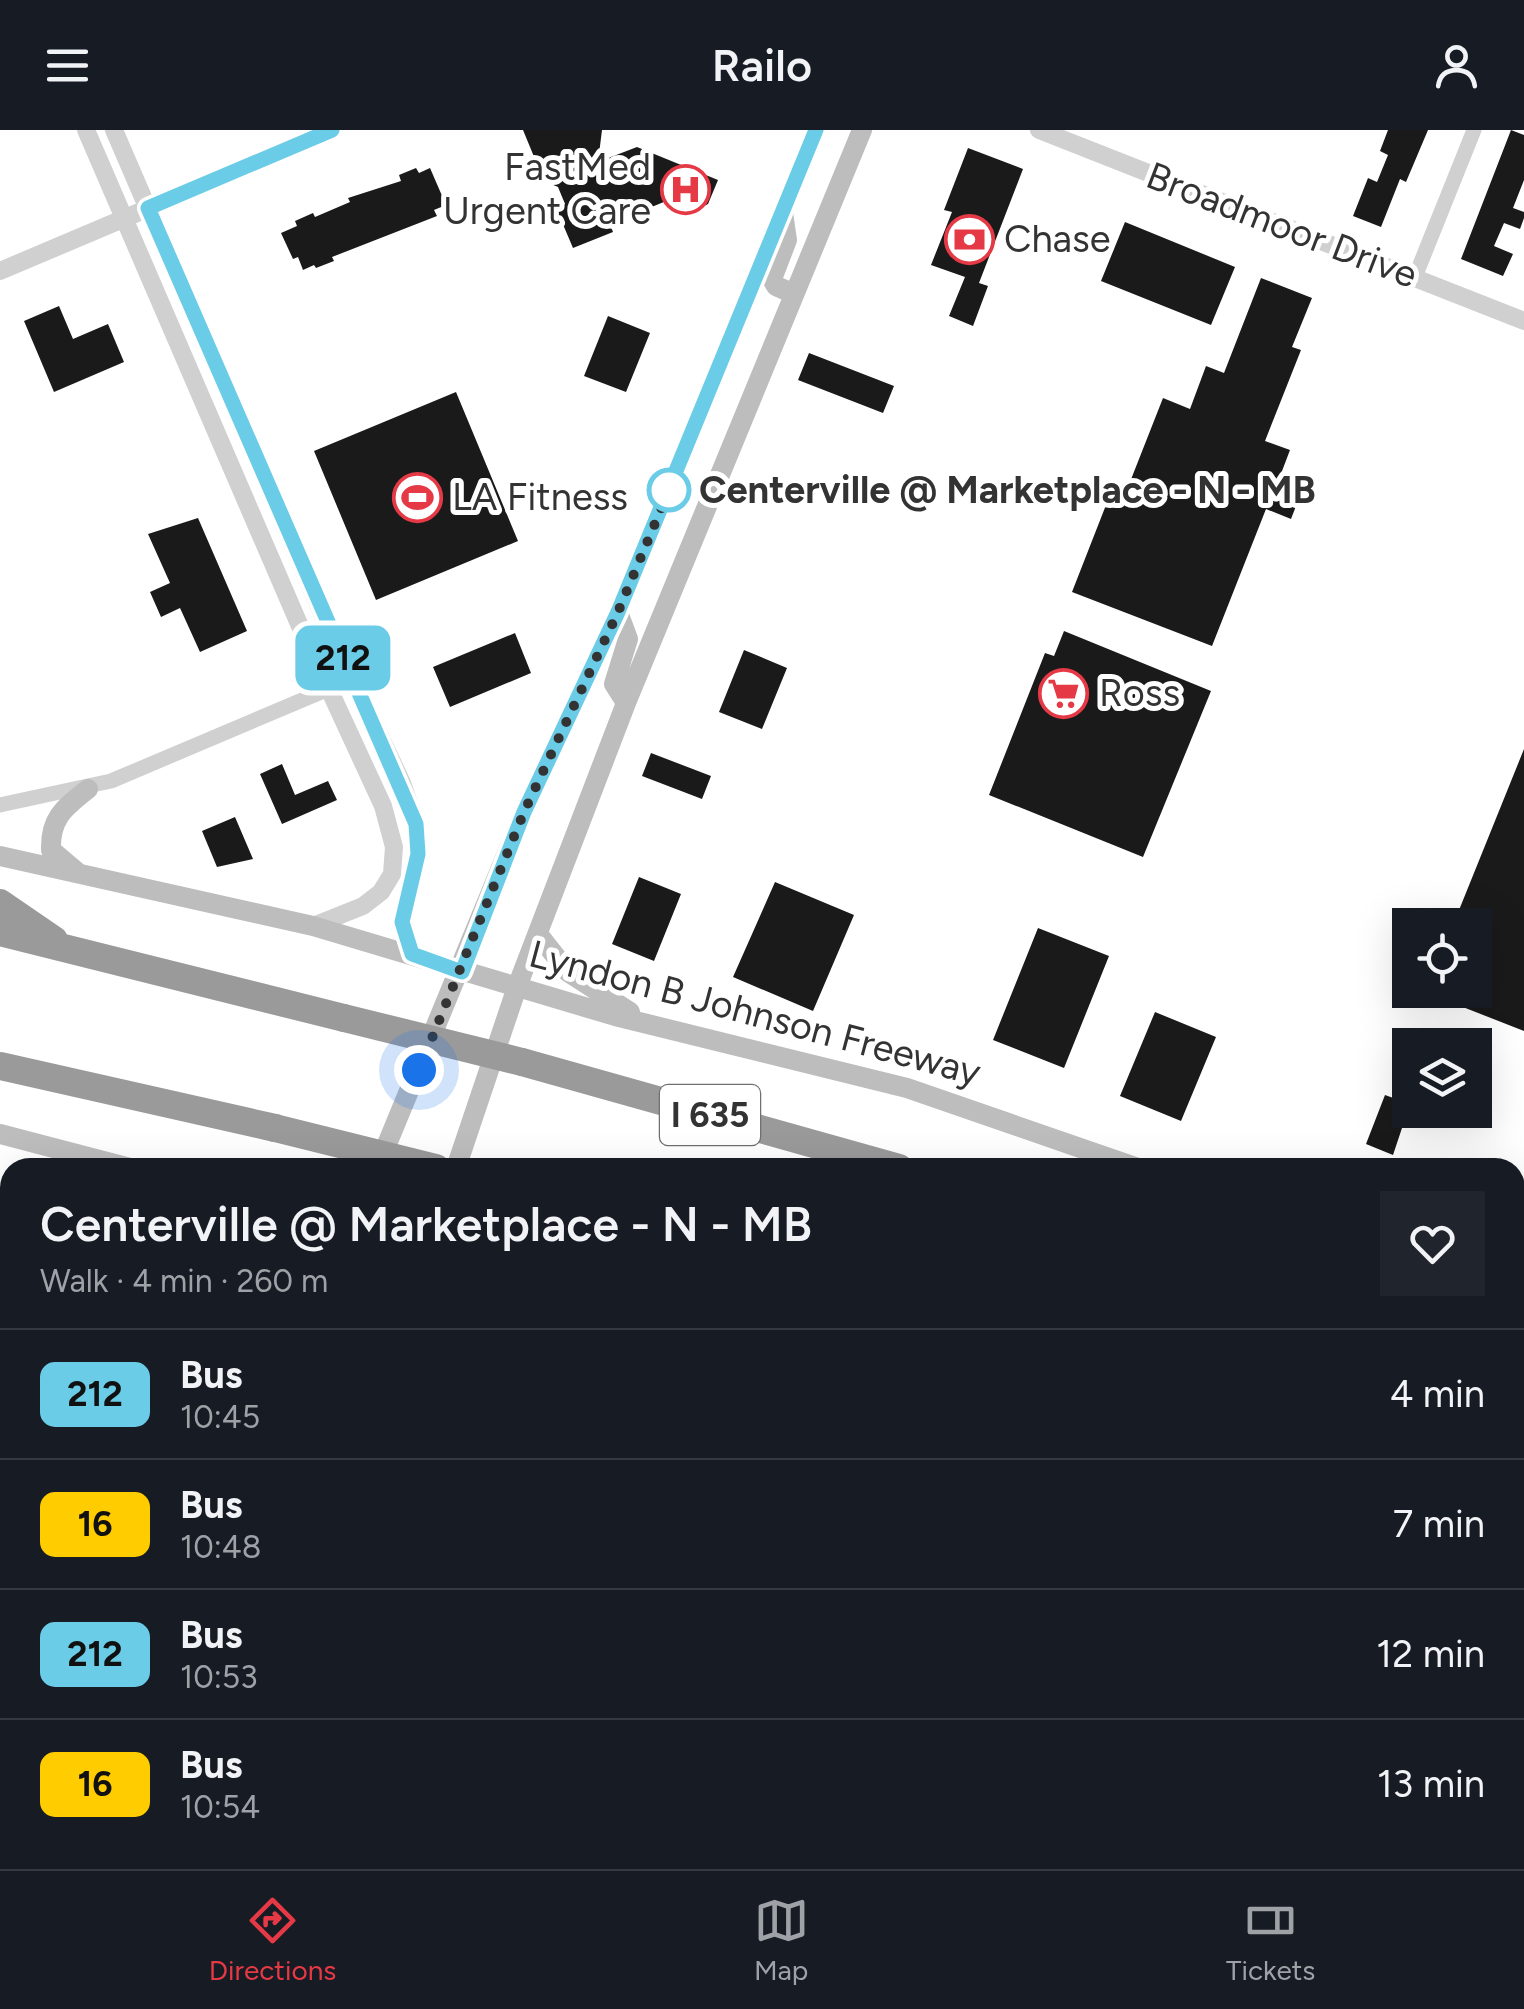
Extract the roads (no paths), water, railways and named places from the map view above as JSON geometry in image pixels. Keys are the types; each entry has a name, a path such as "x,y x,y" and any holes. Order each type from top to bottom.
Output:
{"highway":[{"path":"0,903 63,947"},
{"name":"I 635","path":"0,932 522,1062 863,1158"},
{"path":"0,1066 396,1158"}],"main road":[{"path":"381,1158 462,972 524,812 618,612 816,130"},
{"path":"459,1158 517,987 626,703 862,130"},
{"path":"783,211 787,240 772,280 794,294"},
{"path":"618,612 628,639 614,684 626,703"},
{"path":"78,873 52,850 50,829 59,811 88,789"},
{"name":"Lyndon B Johnson Freeway","path":"0,856 313,926 462,972 907,1088 1109,1158"},
{"path":"538,934 568,972 650,1023"},
{"path":"0,1134 92,1158"}],"street":[{"path":"86,130 228,460 384,806 394,847 392,874 381,892 363,906 313,926"},
{"path":"114,130 416,824 418,854 402,922 412,954"},
{"path":"0,271 333,130"},
{"name":"Broadmoor Drive","path":"1039,130 1524,321"},
{"path":"1416,277 1474,130"},
{"path":"228,460 252,450"},
{"path":"0,805 88,789 352,679"}],"place":[{"name":"FastMed Urgent Care","path":"686,189"},
{"name":"Chase","path":"969,239"},
{"name":"Centerville @ Marketplace - N - MB","path":"669,490"},
{"name":"LA Fitness","path":"417,497"},
{"name":"Ross","path":"1064,693"}]}
